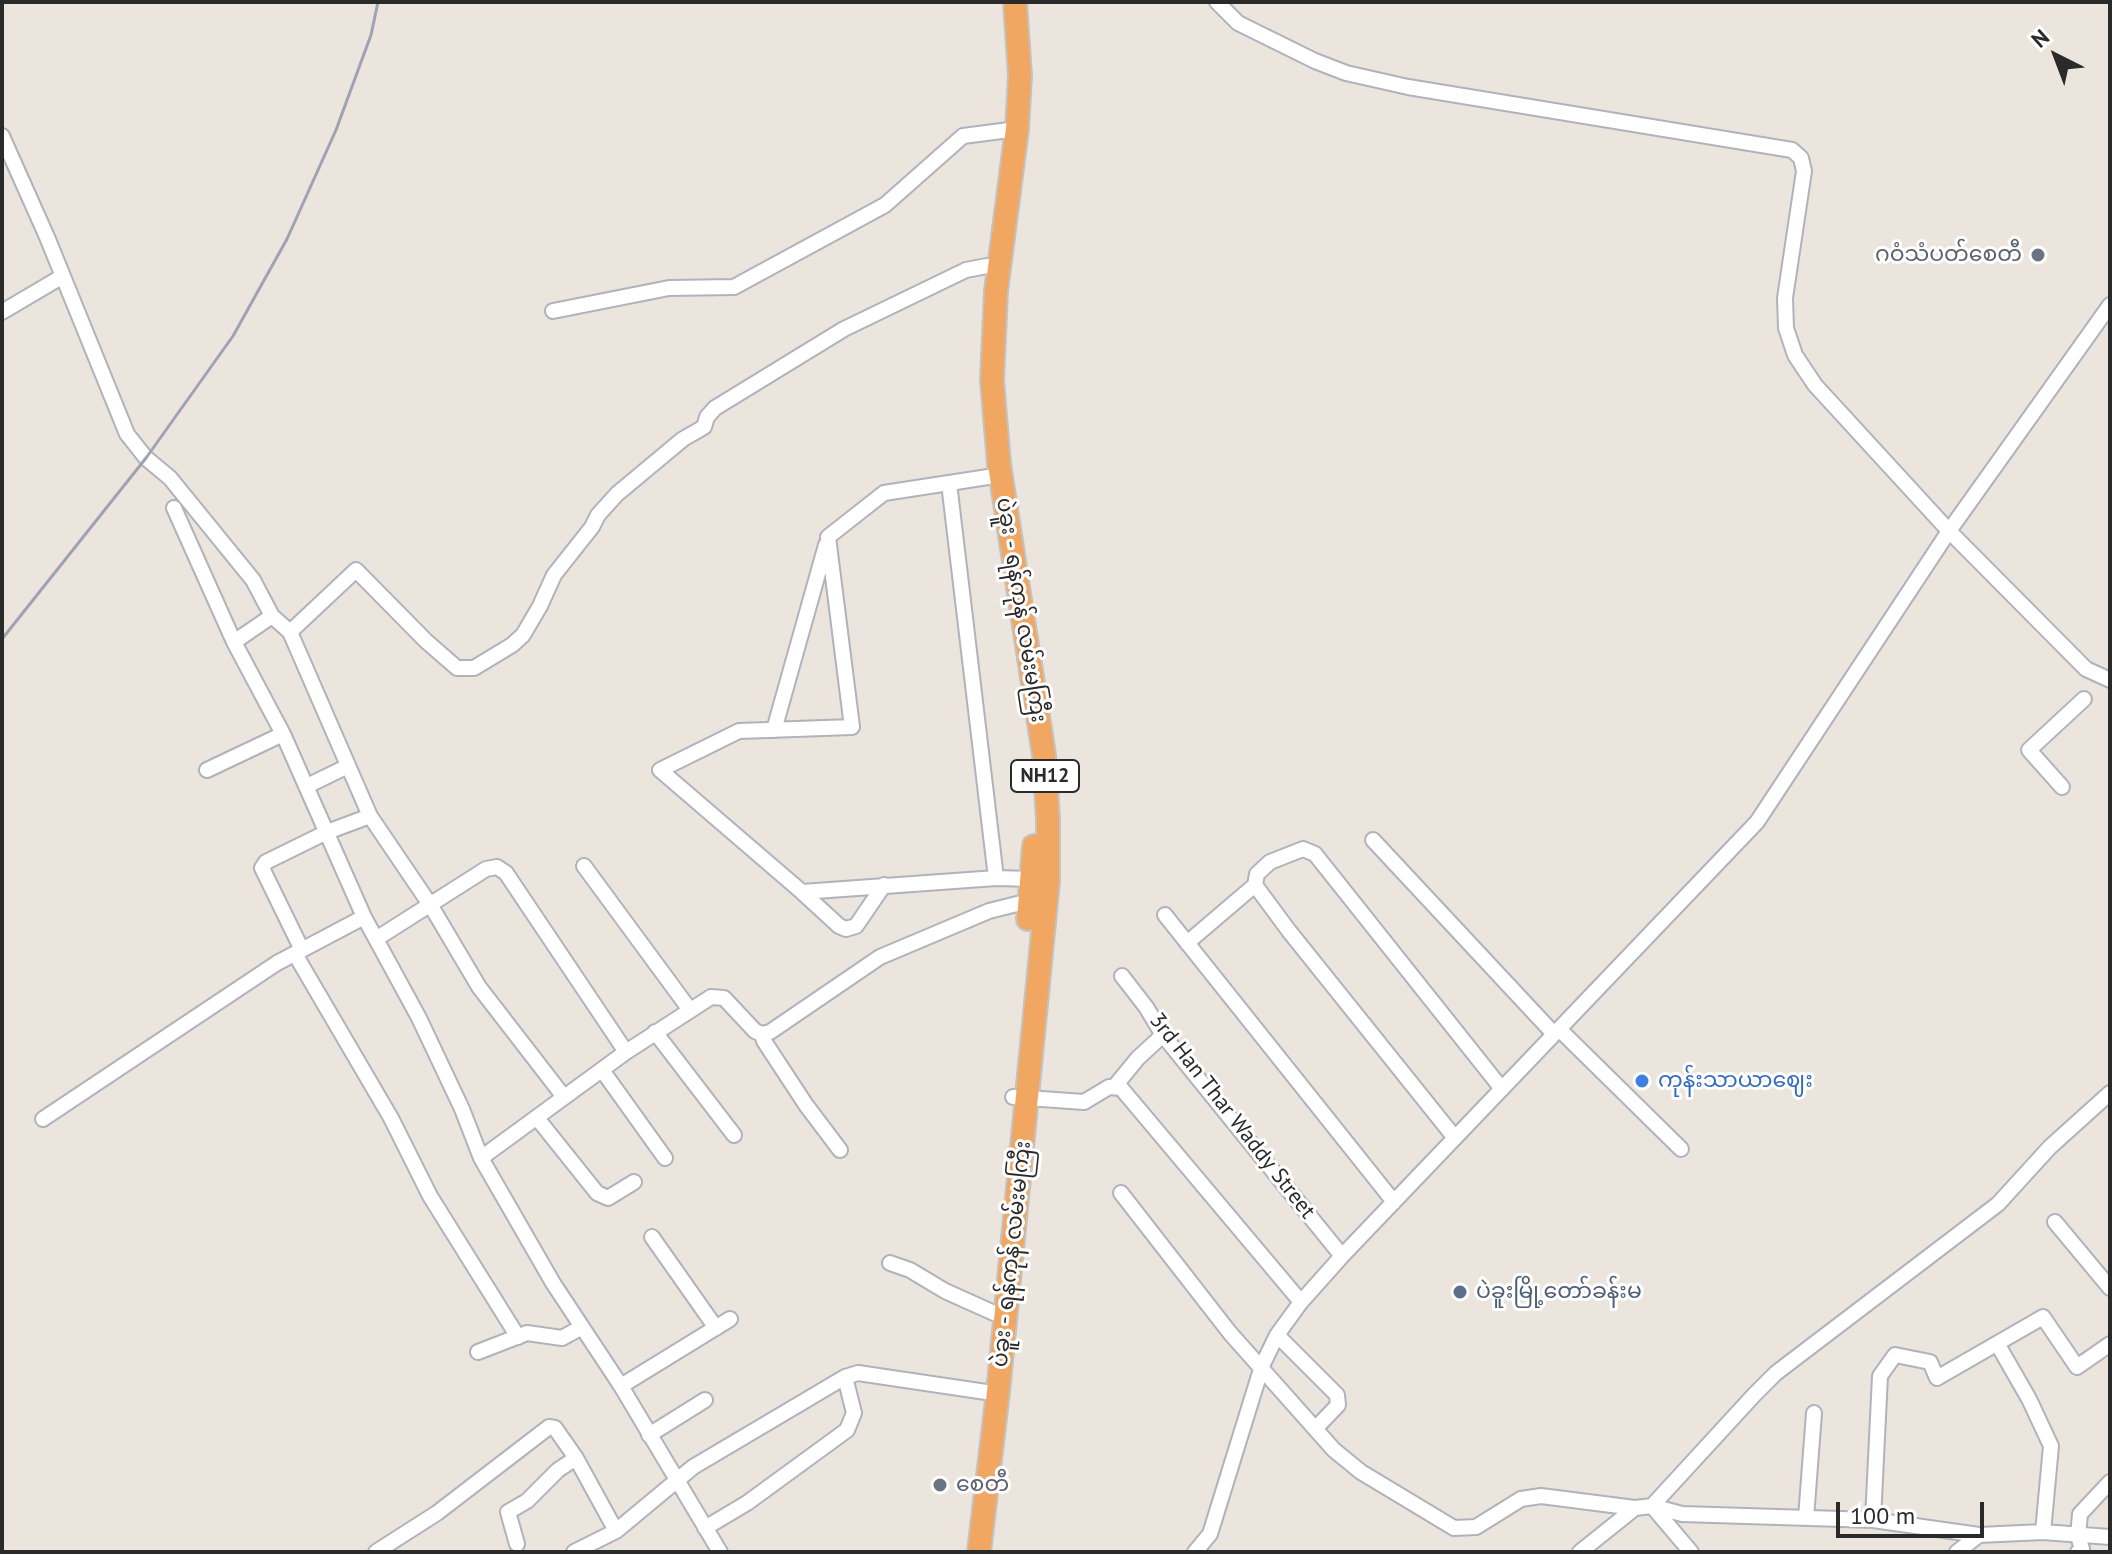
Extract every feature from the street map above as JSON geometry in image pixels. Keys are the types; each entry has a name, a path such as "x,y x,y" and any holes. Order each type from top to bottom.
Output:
{"highway":[{"name":"ပဲခူး - ရန်ကုန် လမ်းမကြီး","path":"995,476 992,380 996,291 1010,130 1002,2"},
{"name":"ပဲခူး - ရန်ကုန် လမ်းမကြီး","path":"979,1552 998,1392 1036,892 1048,820 1044,755 981,380 987,266 1020,76 1015,2"},
{"name":"ပဲခူး - ရန်ကုန် လမ်းမကြီး","path":"968,1552 1020,1098"}],"street":[{"path":"1217,2 1238,23 1346,73 1408,87 1792,150 1801,158 1804,171 1785,298 1786,328 1795,355 1815,385 1949,531 2089,670 2110,680"},
{"path":"553,311 669,288 734,287 885,205 963,136 1010,130"},
{"path":"2,136 127,434 146,458 170,478 253,580 272,616 290,632 370,816 431,906 479,987 564,1097"},
{"path":"290,632 356,570 457,668 474,668 523,635 554,575 598,515 617,494 683,439 704,427 707,417 715,408 844,329 966,270 987,266"},
{"path":"2,312 63,276"},
{"path":"1195,1552 1210,1534 1262,1366 1277,1335 1301,1302 1757,822 1949,531 2110,305"},
{"path":"774,730 828,537 884,493 995,476"},
{"path":"949,483 996,878"},
{"path":"174,508 234,642 283,734 364,917 450,1083 481,1158 553,1283 621,1386 720,1552"},
{"path":"828,537 852,727 739,731 660,770 839,926 846,929 856,926 884,885"},
{"path":"234,642 272,616"},
{"path":"2062,787 2029,750 2084,701 2089,670"},
{"path":"207,770 283,734"},
{"path":"307,786 348,766"},
{"path":"370,816 327,832 266,862 262,868 298,952 391,1118 430,1196 518,1337"},
{"path":"1373,840 1556,1032 1681,1149"},
{"path":"1187,943 1255,885 1257,874 1270,862 1303,849 1315,854 1502,1089"},
{"path":"584,866 690,1010"},
{"path":"376,939 486,869 497,867 506,873 626,1052"},
{"path":"802,892 996,878 1036,892"},
{"path":"1255,885 1455,1138"},
{"path":"481,1158 626,1052 711,997 724,998 755,1031 762,1034 770,1032 880,957 1036,892"},
{"path":"1165,915 1394,1202"},
{"path":"43,1119 298,952 364,917"},
{"name":"3rd Han Thar Waddy Street","path":"1122,976 1163,1035 1342,1256"},
{"path":"655,1032 734,1135"},
{"path":"762,1034 806,1105 840,1150"},
{"path":"1020,1098 1084,1102 1115,1086 1138,1058 1163,1035"},
{"path":"602,1070 665,1158"},
{"path":"1115,1086 1121,1088 1301,1302"},
{"path":"1652,1506 1776,1373 1998,1204 2050,1147 2110,1093"},
{"path":"537,1118 597,1193 608,1198 634,1182"},
{"path":"1121,1193 1230,1333 1334,1450 1361,1472 1454,1528 1476,1527 1521,1499 1541,1496 1635,1508 1652,1506 1682,1514 1873,1520 1979,1535 2043,1532 2110,1537"},
{"path":"2055,1222 2110,1288"},
{"path":"652,1237 716,1328"},
{"path":"890,1263 994,1313"},
{"path":"1873,1520 1880,1376 1895,1355 1930,1362 1937,1378 2043,1317 2077,1367 2110,1344"},
{"path":"621,1386 730,1319"},
{"path":"478,1352 527,1333 562,1338 582,1327"},
{"path":"1277,1335 1337,1395 1338,1405 1315,1429"},
{"path":"1998,1345 2051,1446 2043,1532"},
{"path":"574,1552 616,1531 693,1467 845,1377 858,1373 986,1392"},
{"path":"705,1528 747,1503 847,1430 854,1413 845,1377"},
{"path":"649,1435 705,1400"},
{"path":"1806,1518 1814,1413"},
{"path":"376,1552 437,1513 549,1427 555,1428 576,1458 616,1531"},
{"path":"515,1549 508,1512 527,1501 558,1470 576,1458"},
{"path":"2078,1552 2082,1549 2078,1536 2080,1514 2110,1482"},
{"path":"1652,1506 1691,1552"},
{"path":"1580,1552 1635,1508"},
{"path":"1957,1552 1979,1535"}],"railway":[{"path":"2,639 146,458 233,336 287,239 336,130 371,35 378,2"}],"place":[{"name":"ဂဝံသံပတ်စေတီ","path":"2038,255"},
{"name":"ကုန်းသာယာဈေး","path":"1642,1081"},
{"name":"ပဲခူးမြို့တော်ခန်းမ","path":"1460,1292"},
{"name":"စေတီ","path":"940,1485"}]}
